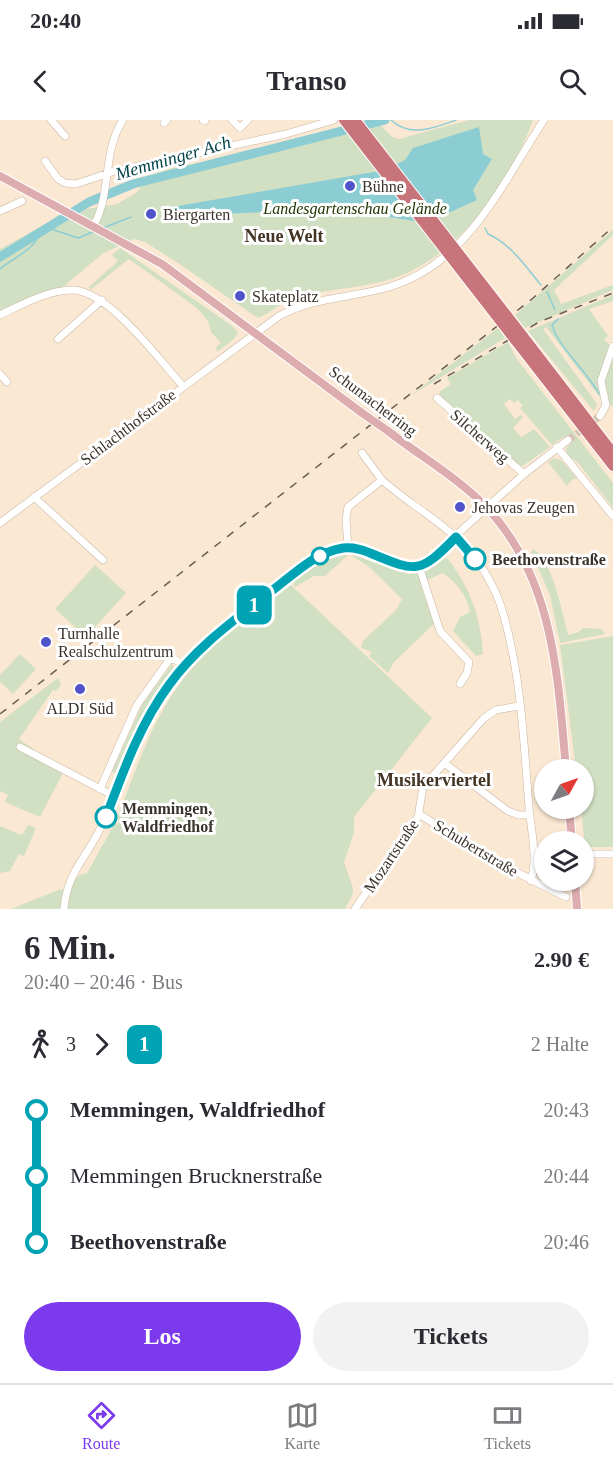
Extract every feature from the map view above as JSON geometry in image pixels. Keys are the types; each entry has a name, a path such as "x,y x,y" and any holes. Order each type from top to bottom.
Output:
{"highway":[{"path":"344,120 613,453"},
{"path":"355,120 613,466"}],"main road":[{"name":"Schumacherring","path":"0,176 96,226 179,275 458,483 487,508 521,553 542,598 554,653 565,759"},
{"path":"576,891 577,909"}],"street":[{"path":"51,120 65,135"},
{"path":"96,226 112,141 123,120"},
{"path":"232,120 240,128 248,120"},
{"path":"45,161 58,179 71,184 106,174 286,134 334,120"},
{"name":"Schlachthofstraße","path":"0,523 256,331 289,310 324,300 387,288 413,278 432,266 454,248 491,207 544,120"},
{"path":"0,211 22,201"},
{"path":"0,315 55,292 79,291 102,300 183,386"},
{"path":"58,339 102,300"},
{"path":"600,416 606,405 601,381 613,346"},
{"path":"0,374 7,382"},
{"name":"Silcherweg","path":"437,398 524,474"},
{"path":"64,909 67,884 99,832 147,720 168,685 215,635 306,565 326,553 348,548 361,550 399,566 419,566 433,559 524,474 568,440"},
{"path":"557,447 613,516"},
{"path":"363,453 382,480 456,537 484,571 498,599 510,643 519,706 530,815 533,861 531,880"},
{"path":"348,548 346,519 348,507 382,480"},
{"path":"34,497 103,560"},
{"path":"419,566 440,631 469,662 460,684"},
{"path":"100,789 144,693 169,660 174,659 184,666"},
{"name":"Mozartstraße","path":"355,909 388,863 419,813 423,787 489,714 519,706"},
{"path":"20,747 114,796"},
{"path":"444,763 508,811 519,815 530,815"},
{"name":"Schubertstraße","path":"419,813 490,860 566,897"},
{"path":"594,854 613,854"}],"green space":[{"name":"Landesgartenschau Gelände","path":"368,120 376,120 392,137 399,139 469,120 533,120 523,144 495,194 458,238 436,256 413,270 388,280 302,296 258,318 178,263 145,242 134,239 102,254 64,286 0,312 0,249 53,220 69,220 87,209 117,204 136,193 149,176 168,169 315,139"},
{"path":"613,230 613,235 554,290 561,304 613,285 613,290 525,328 515,315"},
{"path":"120,248 231,325 238,332 235,338 217,352 216,347 221,343 211,332 208,321 197,308 129,259 90,290 89,287 118,261 112,255"},
{"path":"613,295 613,301 589,309 608,336 604,339 611,347 605,362 603,401 546,327 543,329 597,404 594,411 528,331"},
{"path":"498,328 505,338 410,396"},
{"path":"508,342 516,358 613,483 613,508 580,465 567,454 566,448 571,444 565,436 552,445 520,408 523,406 518,400 514,403 510,399 504,404 515,419 521,415 523,417 513,428 521,437 534,429 550,447 521,467 442,399 439,392 451,384 447,378"},
{"path":"613,351 613,407 609,404 603,380"},
{"path":"554,458 562,461 577,479 573,479 567,486 548,462"},
{"path":"533,549 540,555 551,575 568,635 579,632 583,628 602,629 605,634 560,643 550,595 531,552"},
{"path":"347,553 409,574 427,571 444,558 448,559 473,604 480,628 483,654 476,656 453,631 460,617 470,612 461,590 443,573 427,580 421,586 434,624 394,662 388,673 369,656 372,652 361,648 363,641 397,609 402,599 368,566 349,554 325,576 314,576 295,587 292,581 321,562"},
{"path":"95,565 126,593 86,637 55,609"},
{"path":"291,585 432,718 354,817 354,833 344,862 353,888 352,896 345,909 67,909 74,882 87,873 115,823 118,824 120,820 117,818 143,752 166,704 176,689 200,659 214,646"},
{"path":"613,636 613,847 594,847 594,831 583,831 582,819 594,819 594,759 575,759 560,645"},
{"path":"20,654 36,669 13,694 0,682 0,675"},
{"path":"172,664 175,669 147,711 119,771 117,774 112,772 142,705"},
{"path":"58,678 61,685 56,691 53,690 19,739 33,749 29,750 19,744 17,747 22,752 63,773 40,817 5,802 8,795 0,791 0,722"},
{"path":"28,825 36,828 24,856 19,854 10,871 0,873 0,826 22,835"},
{"path":"61,889 64,890 62,909 11,909"}],"water":[{"path":"479,127 483,154 492,159 473,190 477,200 426,223 371,214 362,208 172,216 172,207 385,170 405,160 413,148"}],"waterway":[{"name":"Memminger Ach","path":"0,257 89,202 133,184 385,120"},
{"name":"Memminger Ach","path":"391,120 406,129 414,130 431,128 456,120"},
{"path":"103,228 131,217"},
{"path":"48,228 78,238 95,231"},
{"path":"485,228 488,234 511,250 541,285"},
{"path":"0,269 28,249 40,232"},
{"path":"547,292 555,310"},
{"path":"558,319 552,325 555,333 599,394"}],"tunnel":[{"path":"568,440 600,416"}],"railway":[{"path":"0,714 532,299 613,227"},
{"path":"434,384 539,322 613,293"}],"bus line":[{"name":"1","path":"106,817 147,720 168,685 215,635 306,565 326,553 355,548 399,566 416,567 429,562 456,537 475,559"}],"place":[{"name":"Bühne","path":"350,186"},
{"name":"Biergarten","path":"151,214"},
{"name":"Skateplatz","path":"240,296"},
{"name":"Jehovas Zeugen","path":"460,507"},
{"name":"Beethovenstraße","path":"475,559"},
{"name":"Turnhalle Realschulzentrum","path":"46,642"},
{"name":"ALDI Süd","path":"80,689"},
{"name":"Memmingen, Waldfriedhof","path":"106,817"}],"district":[{"name":"Neue Welt","path":"284,236"},
{"name":"Musikerviertel","path":"434,780"}]}
